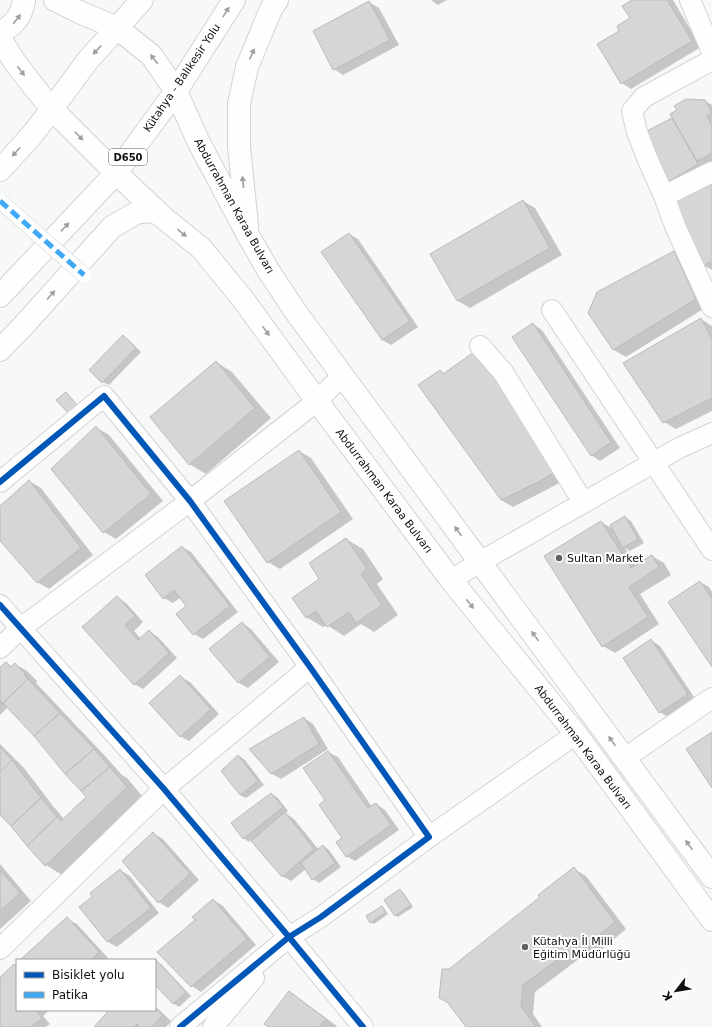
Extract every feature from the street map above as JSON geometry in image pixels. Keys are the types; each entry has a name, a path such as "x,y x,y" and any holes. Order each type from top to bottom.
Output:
{"main road":[{"path":"0,32 16,22 22,12 24,0"},
{"name":"Abdurrahman Karaa Bulvarı","path":"55,0 117,28 151,56 176,91 198,141 248,235 268,270 295,311 712,877"},
{"path":"0,170 32,135 88,60 142,0"},
{"name":"Kütahya - Balıkesir Yolu","path":"0,296 116,173 176,91 234,0"},
{"path":"248,235 239,146 240,104 247,67 271,9 277,0"},
{"path":"0,38 14,61 52,109 116,173 165,219"},
{"name":"Abdurrahman Karaa Bulvarı","path":"0,350 112,227 136,213 149,212 157,214 165,219 201,248 242,298 451,580 576,734 712,920"}],"street":[{"path":"690,0 712,52"},
{"path":"712,60 644,97 632,111 637,132 675,226 712,307"},
{"path":"664,196 712,172"},
{"path":"0,201 84,276"},
{"path":"552,310 712,550"},
{"path":"480,346 503,372 583,502"},
{"path":"0,648 21,628 190,501 317,401 343,375"},
{"path":"0,482 104,396 190,501 310,667 429,837"},
{"path":"451,580 583,502 679,448 712,433"},
{"path":"0,605 164,789 363,1027"},
{"path":"0,949 164,789 310,667"},
{"path":"625,758 712,698"},
{"path":"180,1027 289,937 321,917 429,837 576,734"},
{"path":"213,1027 289,937"}],"building":[{"path":"632,0 667,0 692,41 621,84 597,44 619,31 617,26 630,18 622,6"},
{"path":"369,1 390,40 333,70 313,31"},
{"path":"686,99 705,100 712,113 707,116 712,126 712,153 697,161 670,114 677,110 674,106"},
{"path":"672,118 698,164 668,182 643,133"},
{"path":"712,179 712,266 710,262 702,266 674,196"},
{"path":"523,200 550,248 457,301 430,254"},
{"path":"349,233 410,321 382,340 321,252"},
{"path":"674,251 696,299 613,350 588,313 597,292"},
{"path":"701,318 712,339 712,398 663,423 623,363"},
{"path":"533,323 611,442 591,456 512,337"},
{"path":"123,335 136,348 102,383 89,370"},
{"path":"477,350 555,472 501,500 418,385 440,370 443,374"},
{"path":"216,361 255,408 189,465 150,417"},
{"path":"66,392 78,406 69,414 56,400"},
{"path":"96,426 151,494 103,533 51,469"},
{"path":"299,450 341,512 267,563 224,501"},
{"path":"29,480 81,548 37,583 0,541 0,506"},
{"path":"625,516 638,539 623,548 610,525"},
{"path":"601,521 631,568 652,555 659,567 629,587 648,617 602,647 544,556"},
{"path":"346,538 367,569 361,574 382,605 356,623 349,612 327,627 316,611 306,618 292,598 319,579 309,563"},
{"path":"182,546 230,606 193,635 176,614 186,606 174,590 163,599 145,575"},
{"path":"700,581 712,599 712,667 668,602"},
{"path":"117,596 135,616 125,625 138,640 149,630 169,653 134,685 82,627"},
{"path":"242,622 270,657 238,683 209,649"},
{"path":"651,639 688,694 659,713 623,658"},
{"path":"6,662 11,667 15,663 28,679 3,703 0,701 0,667"},
{"path":"180,675 211,709 180,737 149,703"},
{"path":"28,679 60,713 34,736 3,703"},
{"path":"60,713 94,749 65,774 34,736"},
{"path":"304,717 319,744 271,774 249,749"},
{"path":"712,732 712,788 686,749"},
{"path":"0,747 12,760 0,772"},
{"path":"94,749 110,767 81,791 65,774"},
{"path":"328,751 368,808 376,803 391,825 346,857 336,842 342,838 319,805 325,800 303,768"},
{"path":"238,755 258,781 240,795 221,771"},
{"path":"12,760 41,798 11,826 0,815 0,772"},
{"path":"110,767 127,787 45,866 27,846 57,817 61,821 86,797 81,791"},
{"path":"271,793 283,807 243,839 231,823"},
{"path":"41,798 57,817 27,846 11,826"},
{"path":"285,812 314,849 282,877 251,841"},
{"path":"153,832 190,874 158,903 122,861"},
{"path":"323,845 335,863 312,880 301,863"},
{"name":"Kütahya İl Milli Eğitim Müdürlüğü","path":"574,867 615,922 581,950 577,945 523,985 521,1006 536,1027 466,1027 447,1002 439,998 442,969 449,969 540,897 538,895"},
{"path":"120,869 151,908 107,942 79,907 92,897 90,893"},
{"path":"0,870 20,893 0,911"},
{"path":"400,889 411,905 395,916 384,900"},
{"path":"213,899 247,939 191,987 157,952 195,920 192,917"},
{"path":"382,906 386,912 370,923 366,916"},
{"path":"67,917 99,952 92,959 21,959"},
{"path":"156,960 186,992 173,1004 156,986"},
{"path":"14,964 16,966 16,1011 36,1011 42,1018 31,1027 0,1027 0,977"},
{"path":"289,991 326,1019 319,1027 268,1027 264,1024"},
{"path":"156,1009 163,1015 152,1027 140,1027 137,1024 134,1027 94,1027 108,1011 156,1011"}],"marked path":[{"path":"0,201 84,275"}],"cycle path":[{"path":"0,482 104,396 190,501 310,667 429,837 321,917 289,937 180,1027"},
{"path":"0,605 164,789 363,1027"}],"place":[{"name":"Sultan Market","path":"559,558"},
{"name":"Kütahya İl Milli Eğitim Müdürlüğü","path":"525,947"}]}
